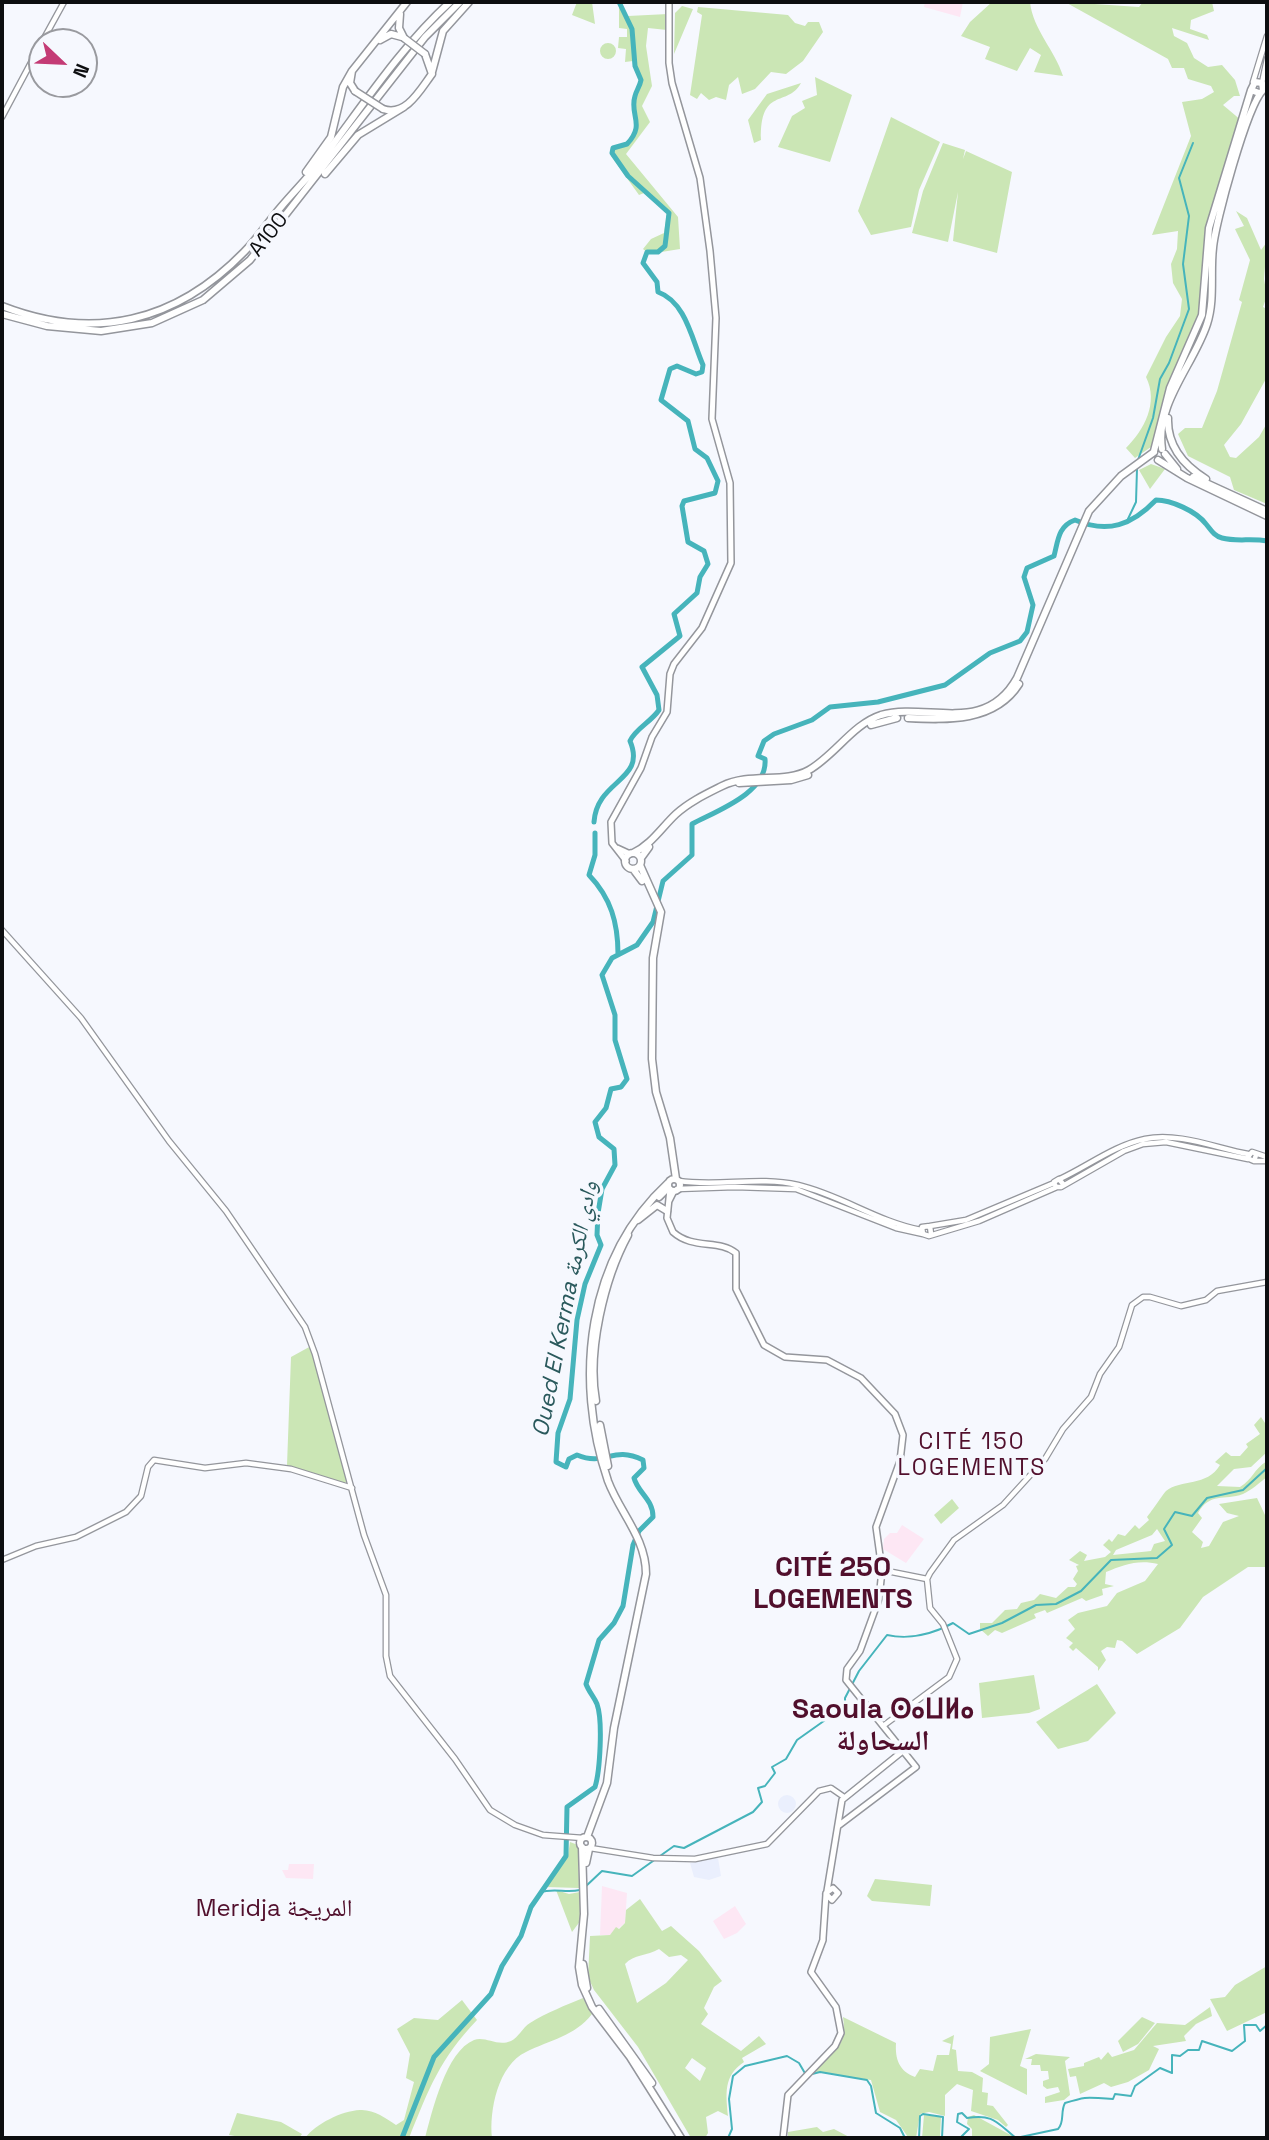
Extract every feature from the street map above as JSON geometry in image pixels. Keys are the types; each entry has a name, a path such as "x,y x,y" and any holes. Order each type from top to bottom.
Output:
{"highway":[{"path":"404,38 398,22 407,2"},
{"path":"277,212 331,137 343,87 352,71 407,2"},
{"name":"A100","path":"2,306 53,320 91,324 150,316 189,299 246,251 317,166 405,51 450,2"},
{"name":"A100","path":"2,314 47,326 85,330 132,327 167,318 203,300 250,260 425,37 460,2"},
{"path":"298,199 325,175 358,135 404,107 432,74 443,31 469,2"},
{"path":"372,47 387,36 404,38 425,54 432,74"},
{"path":"352,71 350,83 355,91 383,109 392,111 404,107"},
{"path":"1252,86 1263,88"},
{"path":"1252,86 1263,88"},
{"path":"1158,454 1170,388 1202,315 1209,228 1252,86"},
{"path":"1158,454 1169,406 1206,325 1213,242 1233,171 1263,88"},
{"path":"1169,406 1168,431 1175,451 1195,471 1226,491"},
{"path":"630,856 691,803 726,784 755,779 796,779 812,773 879,721 899,718 952,719 988,711 1003,703 1021,680 1086,520 1105,496 1138,464 1158,454"},
{"path":"1158,454 1177,469 1267,513"},
{"path":"1158,454 1194,482 1267,513"},
{"path":"633,869 688,809 727,788 755,779"},
{"path":"603,1453 594,1386 599,1331 610,1276 638,1220 673,1185 669,1131 656,1092 652,1059 652,972 659,911 640,862 630,856"},
{"path":"630,856 633,869 654,899"},
{"path":"659,911 649,958 648,1069 667,1139 673,1185"},
{"path":"673,1185 641,1211 621,1240 600,1295 589,1379 603,1453 650,1562 648,1586 617,1729 611,1786 587,1843 583,1966 587,1989 684,2138"},
{"path":"638,1220 657,1205 667,1209"}],"main road":[{"path":"50,28 64,2"},
{"path":"630,856 612,843 611,822 641,768 652,737 667,712 670,674 674,664 702,628 731,563 728,536 730,483 712,419 716,318 710,251 700,178 668,63 669,2"},
{"path":"1252,86 1267,36"},
{"path":"1263,88 1267,59"},
{"path":"1267,64 1267,72"},
{"path":"2,117 28,68"},
{"path":"2,930 81,1018 169,1141 226,1211 305,1327 364,1535 386,1595 386,1656 390,1676 455,1759 490,1810 525,1829 600,1848 653,1858 702,1858 767,1844 819,1791 831,1788 844,1797"},
{"path":"838,1826 916,1767 846,1683 847,1669 860,1651 875,1615 883,1570 876,1527 900,1461 903,1443 899,1420 870,1387 850,1372 820,1359 794,1359 769,1350 736,1289 736,1253 724,1247 697,1245 679,1237 669,1226 667,1209 673,1185 784,1185 814,1194 892,1227 931,1234 979,1221 1124,1151 1151,1143 1176,1144 1267,1159"},
{"path":"922,1232 924,1225 966,1220 1058,1183"},
{"path":"930,1226 931,1234"},
{"path":"883,1726 949,1677 957,1659 943,1624 930,1608 927,1579 954,1540 1003,1505 1045,1459 1063,1429 1091,1397 1103,1368 1119,1347 1135,1301 1153,1297 1181,1306 1206,1300 1217,1292 1267,1282"},
{"path":"2,1560 43,1544 76,1537 126,1512 141,1496 148,1467 154,1460 205,1468 246,1463 291,1469 352,1488"},
{"path":"883,1570 927,1579"},
{"path":"783,2138 786,2100 801,2078 835,2046 841,2033 836,2007 812,1975 823,1940 826,1893 844,1797 904,1750"},
{"path":"824,1918 838,1893 828,1881"},
{"path":"826,1893 835,1889"},
{"path":"826,1893 829,1899 835,1899"}],"shaded area":[{"path":"925,2 963,2 960,17 924,7"},
{"path":"902,1525 924,1539 906,1563 883,1549 884,1539 890,1533 897,1533"},
{"path":"787,1795 793,1798 796,1804 793,1810 787,1813 781,1810 778,1804 781,1798"},
{"path":"718,1858 721,1876 709,1880 694,1877 690,1863"},
{"path":"289,1864 314,1864 313,1879 286,1878 282,1870 288,1870"},
{"path":"602,1886 627,1893 625,1923 610,1935 600,1935"},
{"path":"735,1906 746,1924 737,1933 724,1939 713,1921"}],"green space":[{"path":"577,2 592,2 595,24 572,15"},
{"path":"619,2 628,16 668,14 667,30 648,28 646,46 652,86 642,106 650,122 626,154 678,217 680,249 649,254 643,249 651,239 664,233 667,213 644,193 639,195 611,156 613,148 632,139 636,126 634,98 641,81 633,55 633,61 625,62 626,49 618,48 619,37 627,37 627,29 619,28"},
{"path":"992,2 1030,2 1035,22 1063,76 1034,72 1041,55 1030,48 1017,71 985,59 990,47 961,36 970,22"},
{"path":"1065,2 1139,7 1143,2 1212,2 1214,11 1191,20 1190,29 1207,35 1209,40 1172,28 1174,36 1187,43 1194,58 1208,67 1222,65 1235,80 1240,96 1234,96 1223,105 1242,121 1206,229 1201,314 1170,379 1151,447 1135,458 1126,448 1139,433 1148,416 1151,397 1146,377 1180,316 1182,299 1173,283 1171,264 1177,249 1178,231 1152,235 1191,136 1182,102 1202,99 1214,92 1211,86 1188,79 1184,68 1172,68 1168,59"},
{"path":"682,6 693,9 674,54 675,13"},
{"path":"698,7 788,15 795,23 805,26 808,22 819,22 823,32 803,61 786,74 771,72 755,89 742,94 738,77 729,85 726,100 716,97 709,100 701,93 697,99 690,95 702,15 697,12"},
{"path":"608,43 614,45 614,57 608,59 602,57 600,51 602,45"},
{"path":"815,77 852,95 830,162 778,147 792,116 805,108 802,101 817,95"},
{"path":"801,83 789,95 770,105 762,123 761,140 754,143 748,120 767,94"},
{"path":"891,117 940,142 919,190 911,227 871,235 858,211"},
{"path":"943,143 965,150 963,159 966,151 1012,172 997,253 953,241 958,192 948,242 912,233 923,191"},
{"path":"1236,211 1247,218 1261,250 1267,242 1264,279 1267,296 1263,307 1267,309 1267,377 1241,424 1224,445 1230,457 1236,458 1259,437 1267,423 1267,504 1234,490 1230,477 1188,456 1178,434 1185,428 1202,428 1217,391 1242,302 1239,300 1250,260 1235,229 1244,226"},
{"path":"1151,464 1165,469 1150,489 1139,470"},
{"path":"311,1346 348,1482 287,1465 291,1357"},
{"path":"1261,1417 1267,1426 1267,1452 1251,1467 1234,1469 1217,1486 1240,1487 1267,1461 1267,1477 1243,1494 1207,1502 1198,1513 1202,1518 1192,1532 1203,1542 1201,1548 1209,1546 1223,1522 1239,1516 1227,1513 1219,1504 1257,1498 1265,1515 1267,1513 1267,1567 1248,1567 1203,1597 1180,1628 1137,1654 1117,1640 1115,1648 1107,1647 1101,1651 1106,1660 1098,1671 1098,1667 1076,1648 1073,1651 1069,1647 1073,1643 1066,1638 1075,1629 1068,1620 1078,1613 1107,1606 1117,1593 1145,1581 1158,1564 1137,1562 1106,1572 1105,1584 1114,1586 1102,1589 1103,1595 1086,1601 1082,1598 1047,1613 1045,1610 1034,1614 1036,1618 1002,1633 995,1630 988,1636 980,1629 980,1623 992,1623 1005,1610 1017,1609 1021,1603 1034,1600 1040,1594 1056,1598 1068,1587 1075,1587 1077,1584 1073,1579 1078,1571 1076,1566 1079,1565 1069,1560 1080,1551 1087,1555 1084,1561 1105,1557 1111,1552 1103,1545 1109,1539 1112,1542 1118,1534 1125,1536 1135,1525 1139,1529 1149,1520 1147,1517 1166,1491 1208,1477 1220,1465 1215,1462 1226,1452 1231,1456 1240,1456 1248,1447 1246,1444 1260,1434 1254,1425","holes":["1157,1529 1165,1541 1154,1544 1151,1551 1113,1555 1116,1550 1152,1535"]},
{"path":"952,1499 959,1508 941,1524 934,1515"},
{"path":"1034,1675 1040,1709 1029,1713 982,1718 979,1683"},
{"path":"1097,1684 1116,1713 1088,1741 1058,1749 1036,1722"},
{"path":"570,1842 578,1845 579,1888 546,1887 568,1855"},
{"path":"875,1879 932,1885 930,1906 872,1901 867,1896"},
{"path":"556,1890 569,1894 580,1892 581,1920 572,1932"},
{"path":"640,1899 662,1931 671,1926 699,1951 722,1981 714,1987 704,2008 708,2014 701,2024 741,2051 759,2036 766,2044 742,2058 744,2062 732,2073 727,2086 728,2116 718,2111 706,2117 708,2133 705,2138 691,2138 638,2047 594,1990 588,1977 590,1936 610,1935 616,1927 619,1929 625,1923 626,1910","holes":["659,1949 669,1957 681,1955 688,1960 666,1983 637,2003 625,1964 632,1958","692,2058 706,2068 700,2081 685,2068"]},
{"path":"1267,1966 1267,2012 1227,2031 1210,1999 1225,1997 1235,1985"},
{"path":"583,1998 592,2014 578,2028 526,2052 508,2067 494,2102 492,2138 425,2138 442,2083 464,2046 478,2039 501,2043 511,2041 530,2023"},
{"path":"462,2000 477,2020 444,2061 409,2138 305,2138 322,2123 353,2111 374,2112 396,2125 404,2120 414,2082 406,2078 410,2054 397,2029 414,2018 438,2020"},
{"path":"1210,2007 1212,2016 1196,2024 1184,2036 1186,2041 1153,2046 1159,2049 1149,2070 1128,2082 1111,2087 1104,2083 1080,2094 1076,2076 1070,2077 1068,2069 1084,2066 1084,2063 1099,2057 1101,2060 1108,2052 1112,2057 1134,2050 1157,2023 1185,2025"},
{"path":"843,2017 896,2043 899,2064 915,2077 920,2069 933,2071 937,2055 949,2055 951,2044 942,2041 954,2035 952,2049 956,2050 958,2071 972,2072 983,2078 982,2092 988,2093 987,2105 993,2106 1008,2125 1006,2127 998,2120 971,2111 973,2090 957,2084 945,2095 945,2116 929,2112 920,2114 916,2138 908,2137 896,2120 880,2112 871,2080 811,2071 841,2043"},
{"path":"1142,2017 1155,2023 1138,2044 1123,2052 1118,2041"},
{"path":"1031,2029 1020,2066 1027,2069 1027,2095 980,2071 989,2064 990,2037"},
{"path":"1036,2054 1070,2057 1065,2061 1070,2095 1064,2100 1045,2103 1045,2097 1060,2092 1058,2087 1047,2089 1043,2086 1043,2081 1049,2079 1048,2071 1041,2071 1040,2065 1031,2065 1032,2059 1025,2059"},
{"path":"237,2113 281,2122 302,2134 299,2138 246,2138 229,2135"},
{"path":"924,2115 941,2117 940,2138 922,2138"},
{"path":"974,2115 1016,2138 962,2138 972,2136 972,2129 967,2124 968,2117"},
{"path":"817,2127 823,2132 834,2129 851,2138 788,2138 788,2132"}],"waterway":[{"path":"594,822 603,797 627,773 632,764 632,737 659,710 657,695 642,667 680,636 674,614 697,593 700,577 708,564 704,551 688,542 682,506 684,501 715,493 718,481 707,458 695,449 688,421 661,400 670,369 677,366 696,374 702,372 703,365 682,313 668,297 658,292 657,282 643,263 647,252 658,252 665,246 669,213 628,176 612,153 613,148 627,144 633,137 636,125 634,103 641,80 635,66 632,29 619,2"},
{"path":"1138,460 1153,418 1160,379 1169,363 1189,309 1183,264 1189,216 1179,178 1193,143"},
{"path":"1127,521 1136,502 1137,469"},
{"name":"Oued El Kerma وادي الكرمة","path":"402,2138 434,2057 491,1994 502,1966 521,1936 531,1907 566,1856 567,1807 595,1787 600,1722 597,1704 586,1684 599,1640 614,1623 623,1606 633,1545 639,1531 653,1517 651,1505 634,1478 644,1468 643,1460 624,1455 595,1459 577,1455 569,1459 566,1467 556,1462 558,1433 570,1399 577,1320 585,1284 601,1245 597,1235 602,1189 615,1165 614,1149 599,1137 595,1122 606,1108 611,1089 621,1087 627,1079 615,1040 615,1015 602,975 612,958 637,945 653,922 663,881 692,855 692,824 739,799 758,782 764,771 765,759 758,756 764,741 774,734 812,720 830,707 878,702 945,685 990,653 1020,641 1027,632 1033,605 1024,577 1027,568 1054,556 1060,535 1069,523 1075,520 1098,526 1119,525 1138,516 1156,500 1162,500 1190,511 1219,537 1267,541"},
{"path":"595,833 595,855 589,875 603,893 612,911 618,954"},
{"path":"585,1887 602,1871 632,1876 674,1846 684,1848 753,1812 762,1802 758,1788 765,1786 775,1773 772,1767 786,1759 797,1740 845,1706 845,1698 859,1671 887,1635 921,1635 953,1623 969,1634 1002,1623 1036,1605 1056,1604 1081,1591 1111,1560 1157,1558 1172,1545 1164,1529 1175,1512 1192,1516 1207,1498 1243,1490 1267,1468"},
{"path":"540,1892 580,1890"},
{"path":"960,2138 969,2129 957,2122 958,2114 962,2113 967,2118 983,2117 994,2120 1016,2138 1058,2129 1065,2103 1085,2098 1113,2099 1115,2094 1131,2096 1135,2086 1160,2068 1172,2073 1172,2055 1180,2056 1188,2050 1199,2050 1202,2041 1232,2051 1245,2041 1244,2025 1256,2025 1260,2031 1267,2025"},
{"path":"728,2138 732,2129 729,2099 733,2076 745,2066 787,2056 799,2063 806,2075"},
{"path":"812,2074 820,2072 867,2080 871,2086 876,2113 900,2128 905,2138"},
{"path":"919,2138 920,2116 923,2114 943,2117 942,2138"}],"district":[{"name":"CITÉ 150 LOGEMENTS","path":"972,1456"},
{"name":"CITÉ 250 LOGEMENTS","path":"833,1584"},
{"name":"Saoula ⵙⴰⵡⵍⴰ السحاولة","path":"883,1726"},
{"name":"Meridja المريجة","path":"274,1909"}]}
